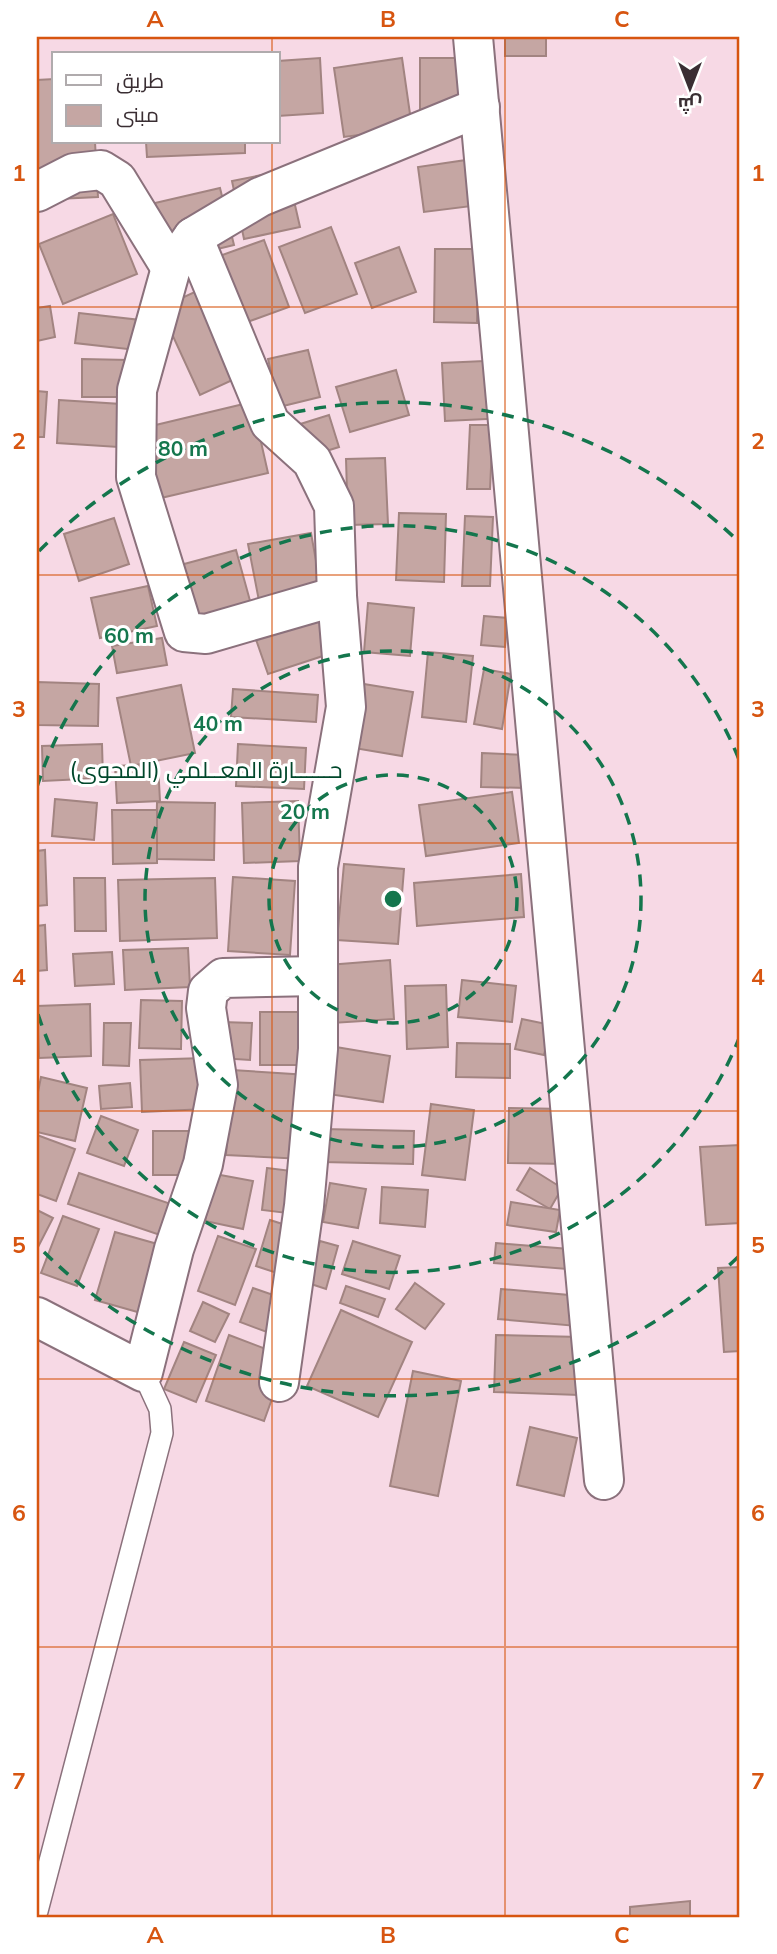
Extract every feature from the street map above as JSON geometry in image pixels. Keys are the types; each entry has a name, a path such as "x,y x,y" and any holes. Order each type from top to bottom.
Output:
{"street":[{"path":"473,37 604,1480"},
{"path":"337,596 205,634 184,632 136,477 137,390 171,268 193,237 260,197 480,107"},
{"path":"37,192 74,173 102,170 117,180 171,268"},
{"path":"193,237 270,423 312,460 334,506 337,596 346,706 318,867 318,1049 304,1206 279,1382"},
{"path":"37,1317 144,1372 174,1250 203,1164 218,1085 205,1008 208,991 223,978 318,976"}],"lane":[{"path":"37,1911 162,1433 160,1409 144,1372"}],"building":[{"path":"505,37 546,37 546,56 505,56"},
{"path":"320,58 323,113 280,116 280,61"},
{"path":"402,58 412,128 344,137 334,68"},
{"path":"420,58 465,58 464,129 420,128"},
{"path":"52,79 52,144 95,144 98,197 37,200 37,80"},
{"path":"146,144 245,144 245,153 147,157"},
{"path":"473,159 480,205 424,212 418,167"},
{"path":"287,170 300,227 244,239 232,181"},
{"path":"220,188 234,245 168,261 155,203"},
{"path":"113,214 137,274 63,304 39,244"},
{"path":"331,227 357,294 305,313 279,247"},
{"path":"264,240 289,307 239,325 214,258"},
{"path":"399,247 416,292 372,308 355,263"},
{"path":"435,249 478,249 477,323 434,322"},
{"path":"199,290 239,377 200,395 160,308"},
{"path":"50,306 55,337 37,341 37,308"},
{"path":"79,313 149,321 145,351 75,343"},
{"path":"308,350 320,397 279,407 268,359"},
{"path":"82,359 129,360 129,397 82,397"},
{"path":"506,360 508,418 445,421 442,363"},
{"path":"396,370 409,415 350,432 336,387"},
{"path":"37,391 47,392 44,437 37,437"},
{"path":"59,400 121,404 118,447 57,443"},
{"path":"252,402 268,473 161,498 143,428"},
{"path":"329,415 339,447 304,458 294,426"},
{"path":"470,425 493,425 490,489 467,489"},
{"path":"385,458 388,524 348,525 346,459"},
{"path":"399,513 446,514 444,582 396,580"},
{"path":"465,516 493,517 490,586 462,586"},
{"path":"114,518 129,564 79,581 64,534"},
{"path":"311,533 322,594 260,606 248,544"},
{"path":"236,550 252,608 189,625 173,567"},
{"path":"148,586 157,626 100,638 91,598"},
{"path":"368,603 414,608 410,656 364,652"},
{"path":"317,607 332,653 268,674 252,628"},
{"path":"484,616 508,618 505,647 481,645"},
{"path":"162,638 167,665 117,673 112,646"},
{"path":"428,652 473,656 466,722 422,717"},
{"path":"484,669 511,674 502,729 474,724"},
{"path":"37,682 99,684 98,726 37,725"},
{"path":"364,684 413,692 402,756 354,748"},
{"path":"181,685 195,753 131,766 117,698"},
{"path":"233,689 318,695 316,722 231,717"},
{"path":"102,744 103,778 43,781 42,746"},
{"path":"238,744 306,748 304,789 236,786"},
{"path":"482,753 527,755 526,788 481,787"},
{"path":"158,764 160,801 117,803 115,766"},
{"path":"512,792 519,843 426,856 419,805"},
{"path":"55,799 97,803 94,840 52,836"},
{"path":"298,801 300,861 244,863 242,803"},
{"path":"157,802 215,803 214,860 156,859"},
{"path":"112,810 157,810 157,863 113,864"},
{"path":"45,850 47,905 37,906 37,851"},
{"path":"344,864 404,869 398,944 337,940"},
{"path":"521,874 524,917 417,926 414,883"},
{"path":"233,877 295,881 290,955 228,951"},
{"path":"74,878 105,878 106,931 75,931"},
{"path":"215,878 217,938 120,941 118,880"},
{"path":"45,925 47,970 37,971 37,926"},
{"path":"188,948 190,987 125,990 123,950"},
{"path":"112,952 114,984 75,986 73,954"},
{"path":"390,960 394,1019 332,1023 328,965"},
{"path":"462,980 516,986 512,1022 458,1017"},
{"path":"446,985 448,1047 407,1049 405,986"},
{"path":"141,1000 182,1001 181,1049 139,1048"},
{"path":"90,1004 91,1056 39,1058 37,1006"},
{"path":"260,1012 305,1012 305,1065 260,1065"},
{"path":"522,1019 551,1025 544,1055 515,1049"},
{"path":"222,1022 252,1023 250,1060 220,1058"},
{"path":"104,1023 131,1023 129,1066 103,1065"},
{"path":"457,1043 510,1044 510,1078 456,1077"},
{"path":"336,1047 390,1056 383,1102 328,1094"},
{"path":"204,1058 206,1109 142,1112 140,1060"},
{"path":"232,1070 308,1075 303,1159 226,1155"},
{"path":"41,1077 87,1088 75,1141 37,1132 37,1097"},
{"path":"130,1083 132,1107 101,1109 99,1086"},
{"path":"431,1104 474,1110 465,1180 422,1175"},
{"path":"509,1108 566,1109 566,1164 508,1163"},
{"path":"101,1116 138,1130 124,1166 87,1153"},
{"path":"323,1129 414,1131 413,1164 322,1162"},
{"path":"153,1131 194,1131 194,1175 153,1175"},
{"path":"37,1135 75,1149 56,1201 37,1194"},
{"path":"740,1145 740,1223 706,1225 700,1147"},
{"path":"267,1168 292,1171 287,1213 262,1210"},
{"path":"530,1168 562,1188 550,1209 517,1190"},
{"path":"79,1173 177,1206 166,1237 68,1204"},
{"path":"215,1174 253,1181 243,1229 205,1221"},
{"path":"330,1183 366,1189 358,1228 323,1222"},
{"path":"382,1187 428,1190 425,1227 380,1223"},
{"path":"511,1202 560,1210 556,1232 507,1225"},
{"path":"37,1210 53,1218 37,1249"},
{"path":"63,1216 99,1229 77,1286 41,1273"},
{"path":"270,1220 298,1229 283,1275 256,1266"},
{"path":"115,1232 161,1245 141,1313 95,1300"},
{"path":"218,1236 256,1249 235,1305 198,1291"},
{"path":"320,1241 338,1246 326,1289 308,1283"},
{"path":"353,1241 400,1256 389,1289 342,1274"},
{"path":"496,1243 569,1249 567,1269 494,1263"},
{"path":"740,1267 740,1351 724,1352 718,1268"},
{"path":"415,1283 444,1304 425,1329 396,1309"},
{"path":"346,1286 385,1299 378,1317 340,1303"},
{"path":"253,1288 288,1300 275,1335 240,1322"},
{"path":"501,1289 580,1296 577,1326 498,1319"},
{"path":"203,1302 229,1314 215,1342 190,1331"},
{"path":"341,1310 412,1342 378,1417 307,1386"},
{"path":"229,1335 287,1357 264,1421 206,1401"},
{"path":"496,1335 580,1337 579,1395 494,1392"},
{"path":"184,1342 216,1355 196,1402 164,1389"},
{"path":"413,1371 461,1381 438,1496 390,1486"},
{"path":"530,1427 577,1438 564,1496 517,1485"},
{"path":"690,1901 690,1917 630,1917 630,1907"}],"district":[{"name":"حــــــارة المعــلمي (المحوى)","path":"206,770"}]}
